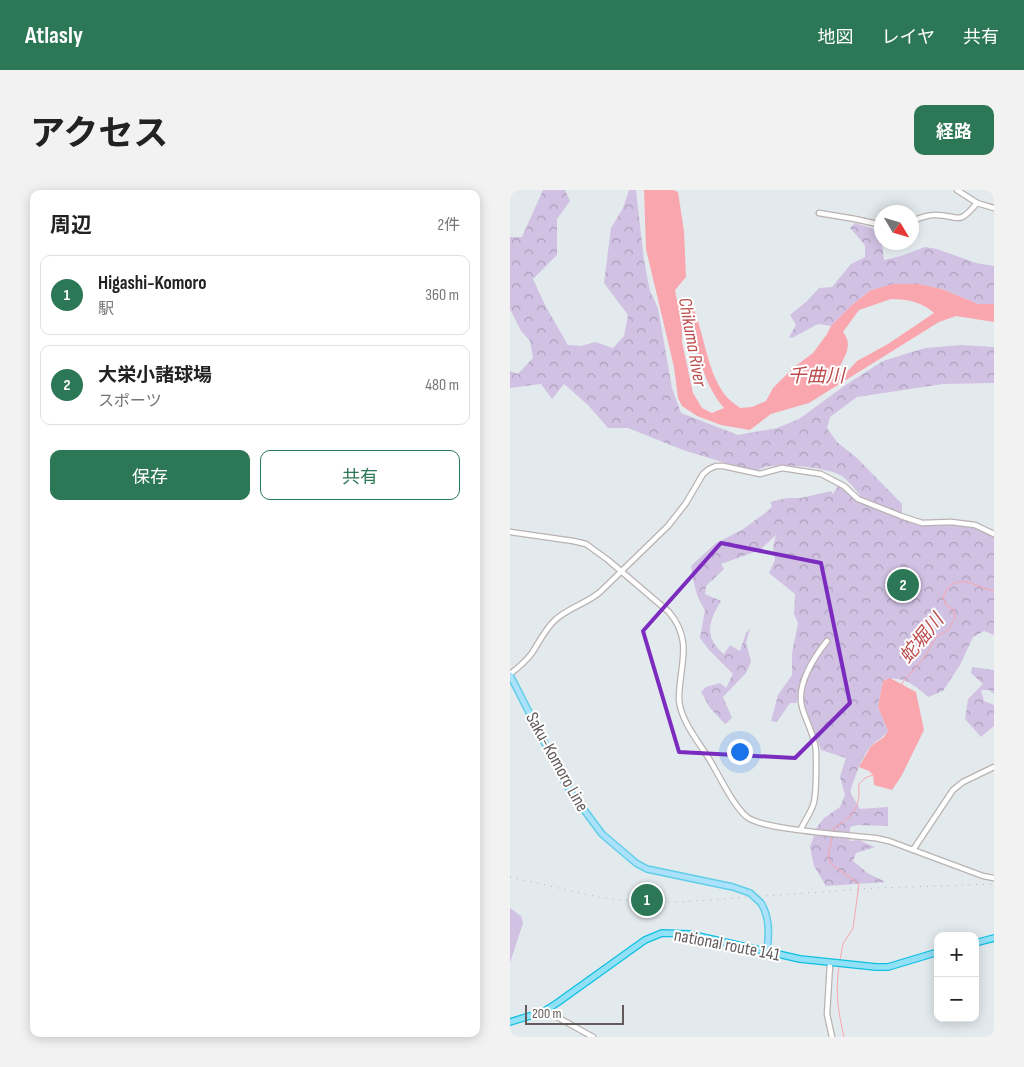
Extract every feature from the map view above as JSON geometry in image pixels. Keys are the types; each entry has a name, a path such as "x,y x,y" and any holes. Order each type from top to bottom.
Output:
{"highway":[{"name":"national route 141","path":"510,1022 543,1012 645,940 662,933 689,934 800,960 830,964 888,967 934,953"},
{"path":"979,942 994,938"}],"main road":[{"name":"Saku-Komoro Line","path":"510,675 564,781 602,834 636,863 647,869 733,887 750,893 761,903 766,911 768,927 767,951"}],"street":[{"path":"957,190 977,204 994,208"},
{"path":"919,218 936,215 959,219 977,204"},
{"path":"820,213 874,223"},
{"path":"510,675 527,659 547,629 554,622 566,611 596,595 668,526 686,503 703,474 708,469 716,466 760,474 782,468 822,474 844,486 858,498 901,516 922,523 957,522 975,525 994,534"},
{"path":"510,532 580,542 595,550 669,612 679,625 684,640 679,699 681,710 698,742 748,818 761,823 889,841 983,876 994,878"},
{"path":"801,829 814,801 816,751 802,706 801,695 804,681 818,652 827,640"},
{"path":"913,850 953,790 963,782 994,767"},
{"path":"830,964 827,1014 832,1037"},
{"path":"543,1012 557,1017 593,1037"}],"highlighted area":[{"path":"721,543 821,563 850,703 795,758 679,752 643,631"}],"green space":[{"path":"543,190 565,190 570,201 557,219 557,255 533,279 546,307 568,345 581,346 595,342 613,348 624,336 628,315 604,283 611,228 623,208 629,190 636,190 644,260 650,291 658,308 672,388 681,413 738,435 777,428 799,419 847,384 883,361 925,348 961,345 994,347 994,383 943,384 857,397 830,417 827,428 837,442 857,458 902,504 902,518 923,524 963,525 975,528 994,537 994,635 984,631 973,637 960,665 943,691 928,697 913,685 902,680 889,679 883,681 878,707 888,731 866,752 850,792 860,809 888,807 888,826 857,825 850,827 850,841 859,840 875,847 856,853 853,861 869,874 886,882 826,886 814,866 810,847 817,827 824,818 840,807 845,795 840,777 846,758 821,750 801,695 801,682 796,703 790,703 777,722 771,721 778,695 792,675 792,653 798,623 794,614 795,594 769,573 775,560 773,546 776,535 760,550 721,564 724,569 706,586 705,594 721,601 713,615 710,629 717,648 724,654 730,645 740,651 746,633 750,629 746,642 751,662 746,673 723,697 732,718 725,724 710,708 701,692 706,687 720,683 726,688 733,674 700,638 705,610 697,594 691,566 716,543 742,530 769,510 772,506 770,502 787,498 801,498 831,491 833,494 838,486 858,500 865,502 842,476 826,470 782,465 765,467 755,472 683,450 628,428 608,428 588,405 564,384 552,399 541,384 510,388 510,371 518,374 533,358 530,341 521,331 510,309 510,237 522,237"},
{"path":"855,223 874,229 874,250 883,250 884,260 925,247 937,249 976,263 994,266 994,304 978,304 942,289 918,284 893,284 871,290 852,305 831,326 818,324 792,338 789,337 796,325 790,315 819,288 832,287 851,264 865,257 865,245 850,228"},
{"path":"972,667 994,670 994,694 989,690 981,690 984,701 994,705 994,726 981,737 965,719 968,699 983,684 971,673"},
{"path":"510,908 521,916 523,923 510,963"}],"water":[{"name":"千曲川","path":"644,190 673,190 678,192 684,231 686,277 675,290 677,301 686,313 682,326 682,342 693,393 702,408 712,413 724,408 716,397 704,371 696,343 690,301 718,384 727,397 740,408 752,407 766,401 773,388 793,368 813,353 831,326 852,305 871,290 893,284 918,284 942,289 978,304 994,304 994,322 956,316 939,322 809,403 771,414 750,430 721,425 697,416 682,406 678,398 674,367 646,249","holes":["891,299 920,304 934,313 888,344 857,361 846,373 836,374 848,348 843,332 859,310"]},
{"path":"890,678 916,692 924,730 902,775 892,790 874,785 873,775 859,767 871,746 884,737 888,731 878,707 883,681"}],"waterway":[{"name":"蛇堀川","path":"902,685 923,659 937,636 947,631 955,618 954,610 946,605 943,597 948,589 953,584 966,582 994,591"},
{"name":"蛇堀川","path":"833,832 834,828 846,820 855,810 859,799 859,784 865,778 875,774"},
{"name":"蛇堀川","path":"832,836 828,857 831,864 859,884 853,928 843,944 840,960"},
{"name":"蛇堀川","path":"839,966 838,1002 844,1037"}],"railway":[{"path":"510,877 598,897 640,902 679,902 877,888 994,884"}],"place":[{"name":"大栄小諸球場","path":"903,585"},
{"name":"Higashi-Komoro","path":"647,900"}],"water label":[{"name":"Chikuma River","path":"692,342"}]}
